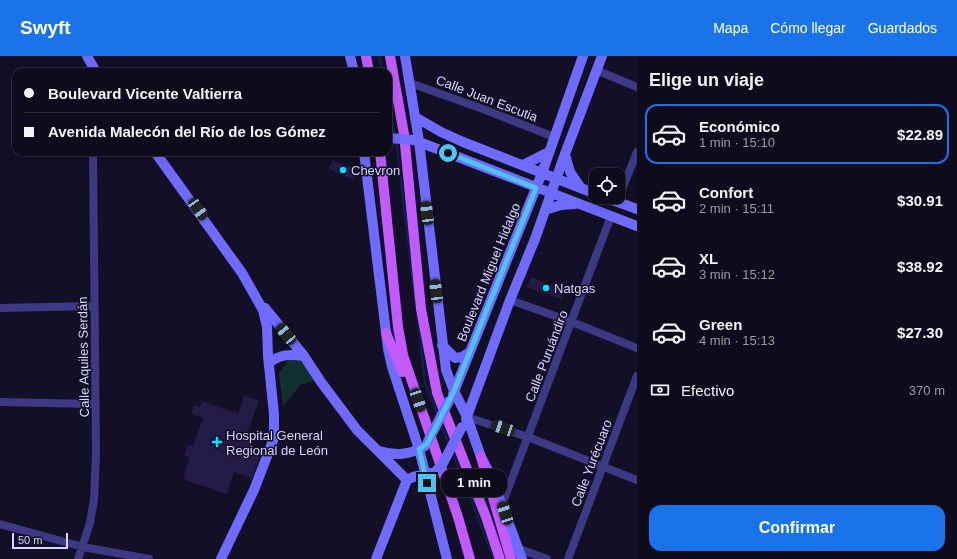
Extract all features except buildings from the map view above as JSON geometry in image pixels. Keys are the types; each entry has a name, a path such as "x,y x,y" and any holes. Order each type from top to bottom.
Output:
{"main road":[{"path":"366,56 368,68"},
{"path":"390,56 404,134 421,309 437,393 486,517 500,559"},
{"path":"393,74 394,56"},
{"path":"380,156 400,341 409,376 429,438 458,516 470,559"},
{"path":"386,333 416,410 429,438"},
{"path":"481,457 511,559"}],"street":[{"path":"87,56 94,68"},
{"path":"350,56 353,68"},
{"path":"405,56 415,117 416,141 446,370 454,391 467,417 481,457 488,470 522,559"},
{"name":"Boulevard Miguel Hidalgo","path":"377,451 392,455 402,455 425,446 449,401 542,173 583,56"},
{"path":"376,559 406,480 430,473 442,465 467,417 510,300 552,194 565,154 602,56"},
{"path":"596,70 637,87"},
{"name":"Calle Juan Escutia","path":"410,83 482,109 554,138"},
{"path":"415,117 441,132 589,191"},
{"path":"434,147 434,139 441,132"},
{"path":"392,138 416,141 434,147 536,188 637,226"},
{"path":"523,165 549,152"},
{"path":"625,182 637,152"},
{"path":"565,154 570,172 581,188"},
{"name":"Calle Aquiles Serdán","path":"78,559 90,523 94,499 96,454 93,156"},
{"path":"158,156 249,284 260,304 267,327 274,414 274,438 254,490 221,559"},
{"path":"364,156 386,333 392,367 419,449 430,473 447,559"},
{"path":"623,204 637,209"},
{"path":"546,210 561,205 584,205"},
{"name":"Calle Puruándiro","path":"502,505 611,216"},
{"path":"510,300 572,322 637,348"},
{"path":"260,304 263,305 304,356 321,382 357,430 406,480"},
{"path":"0,308 94,306"},
{"path":"442,346 455,358 462,357 470,352"},
{"path":"269,363 277,357 284,355 304,356"},
{"name":"Calle Yurécuaro","path":"568,559 637,376"},
{"path":"0,402 95,404"},
{"path":"467,417 528,437 637,480"},
{"path":"0,524 83,547 149,559"},
{"path":"517,548 547,559"}],"green space":[{"path":"289,359 300,360 316,381 301,384 283,406 279,374"}],"waterway":[{"path":"379,56 382,68"},
{"path":"392,120 395,136"},
{"path":"396,141 415,300"},
{"path":"417,311 425,383 438,415"},
{"path":"441,424 449,445"},
{"path":"452,452 494,559"}],"place":[{"name":"Chevron","path":"343,170"},
{"name":"Natgas","path":"546,288"},
{"name":"Hospital General Regional de León","path":"217,442"}],"route":[{"path":"427,483 419,449 427,444 454,391 536,188 448,153"}]}
